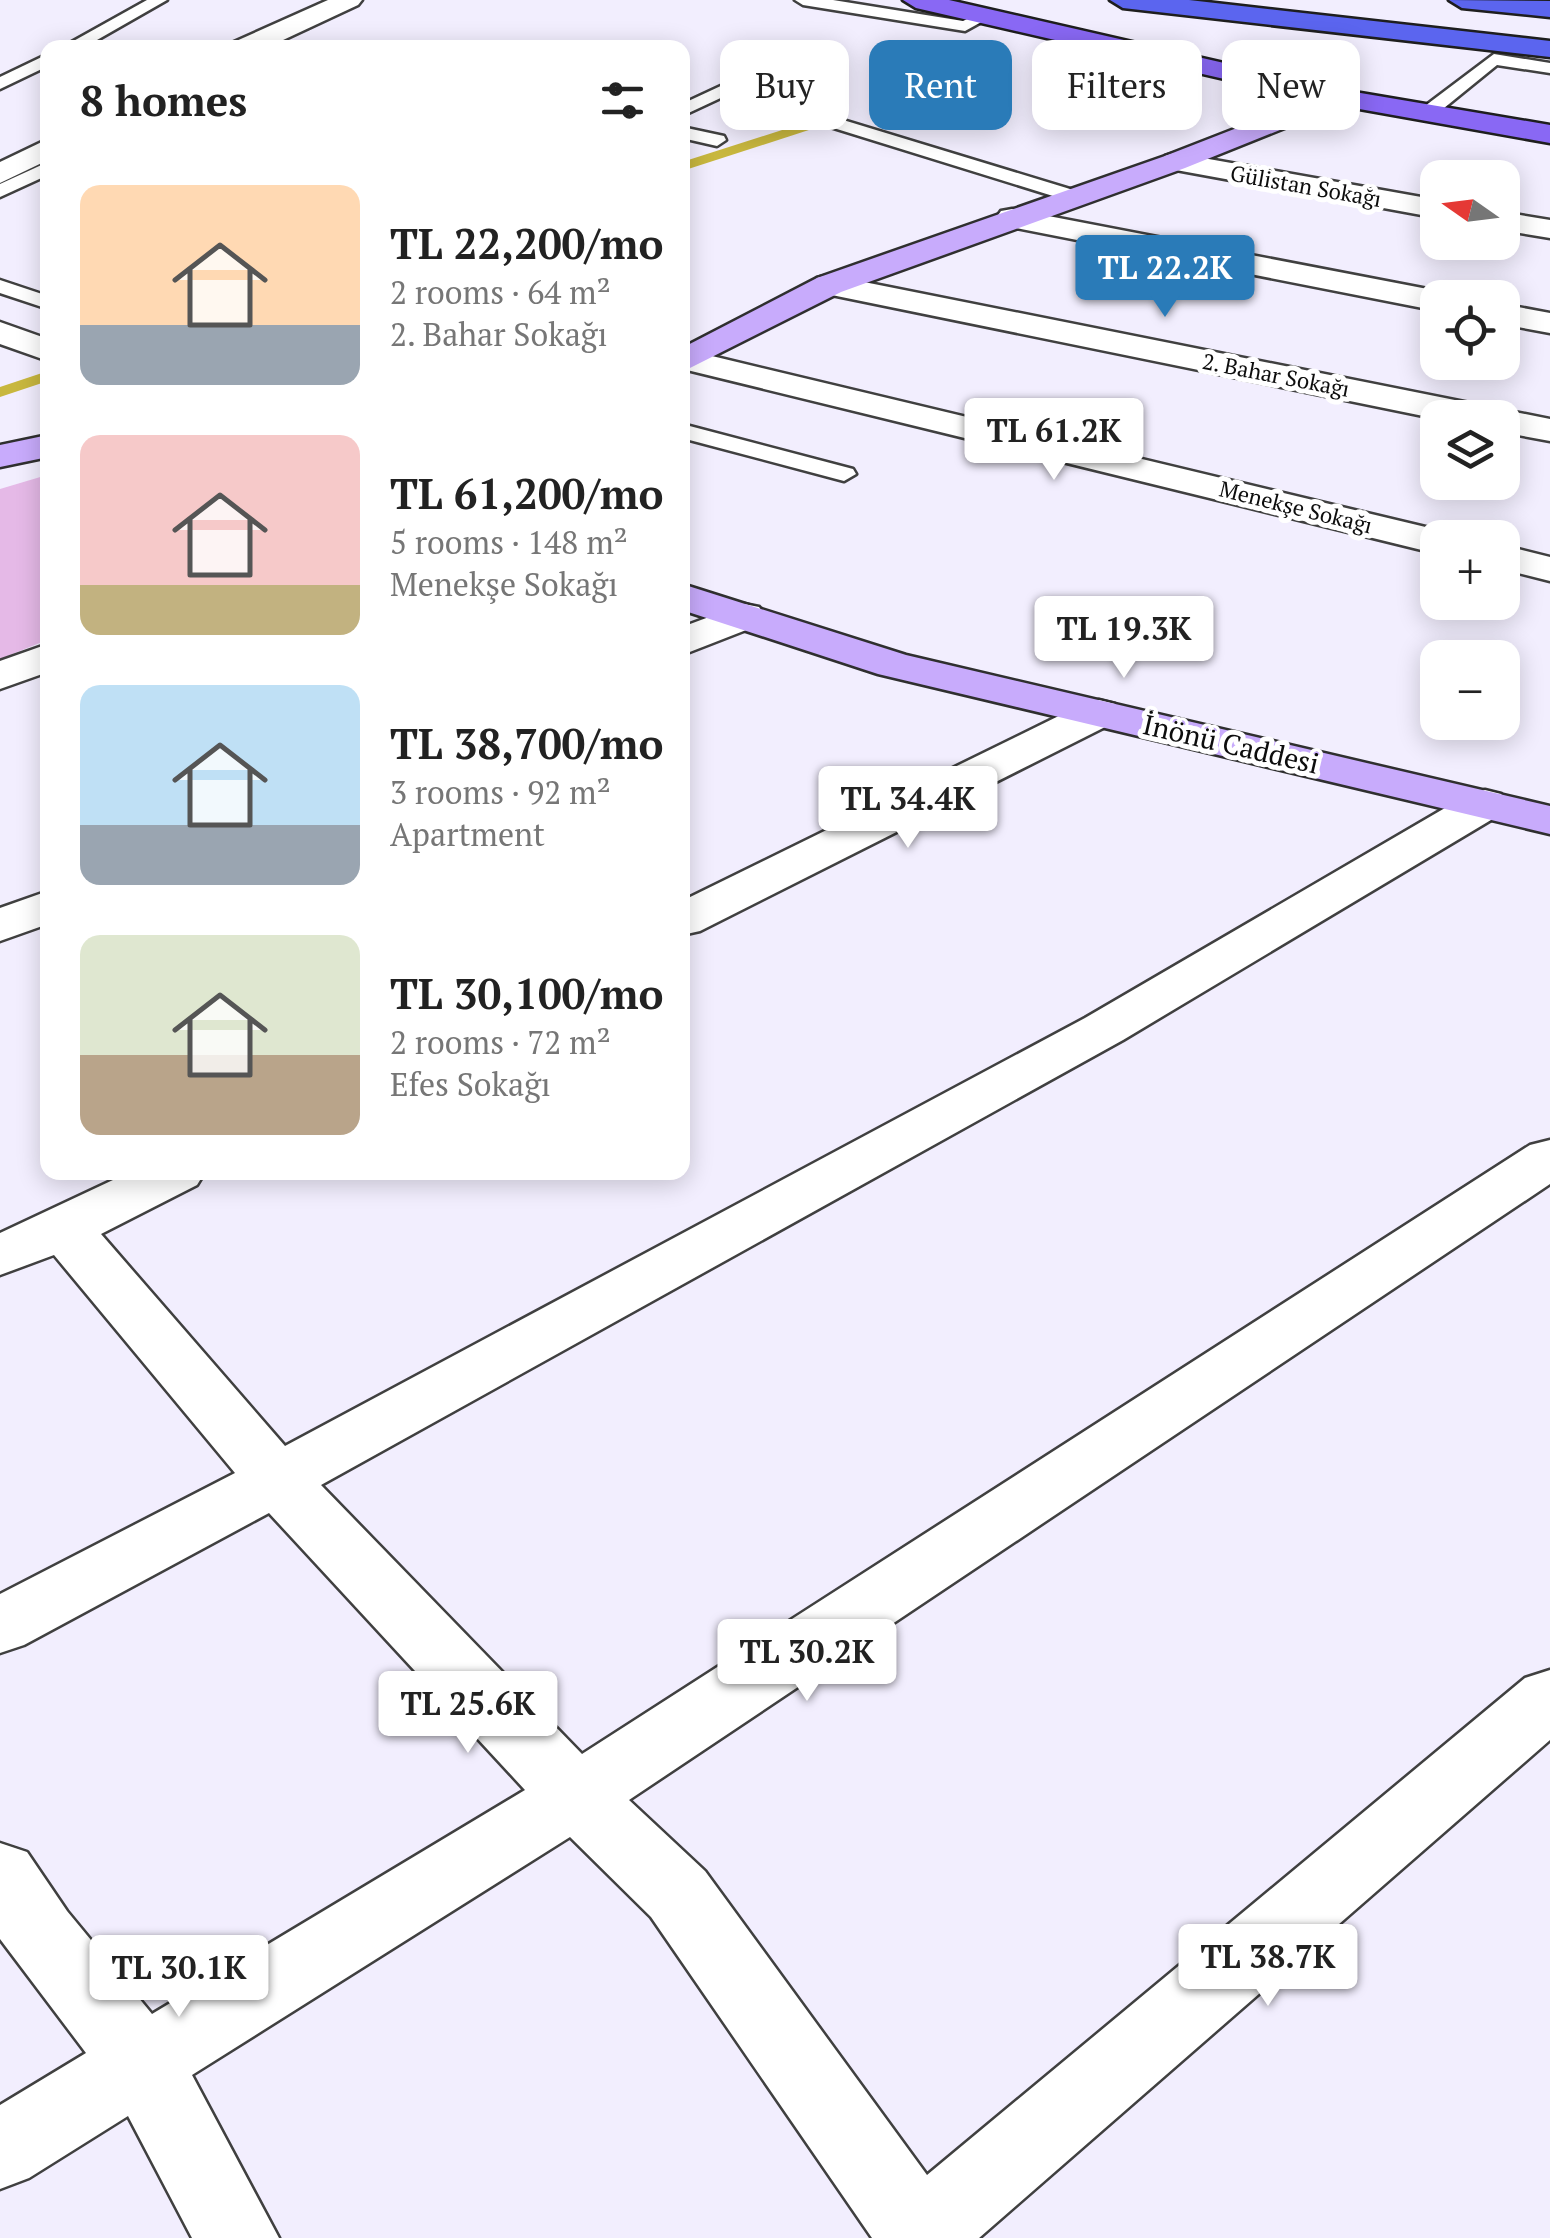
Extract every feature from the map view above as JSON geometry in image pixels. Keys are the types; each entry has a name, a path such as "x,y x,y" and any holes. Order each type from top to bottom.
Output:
{"highway":[{"path":"1123,0 1550,50"},
{"path":"1234,0 1550,32"},
{"path":"1462,0 1550,9"}],"main road":[{"path":"916,0 1222,71"},
{"path":"1360,102 1550,134"},
{"path":"690,363 830,285 1256,130"},
{"path":"0,456 40,448"},
{"name":"İnönü Caddesi","path":"690,599 893,665 1550,820"}],"street":[{"path":"262,40 349,0"},
{"path":"0,174 40,152"},
{"name":"Gülistan Sokağı","path":"1175,162 1420,206"},
{"path":"1012,218 1420,298"},
{"path":"1520,224 1550,229"},
{"name":"2. Bahar Sokağı","path":"830,285 1420,404"},
{"path":"1520,317 1550,323"},
{"path":"0,332 40,347"},
{"name":"Menekşe Sokağı","path":"690,367 1420,538"},
{"path":"1520,424 1550,430"},
{"path":"1520,562 1550,569"},
{"path":"690,639 744,616"},
{"path":"0,676 40,660"},
{"path":"690,916 1099,714"},
{"path":"0,1626 277,1480 1104,1029 1485,804"},
{"path":"0,926 40,909"},
{"path":"0,2150 576,1796 1550,1158"},
{"path":"0,1255 64,1229 161,1180"},
{"path":"64,1229 277,1480 576,1796 678,1894 919,2237 1550,1698"},
{"path":"0,1875 40,1935 142,2060 237,2238"}],"lane":[{"path":"85,40 159,0"},
{"path":"803,0 965,26 986,15"},
{"path":"1427,113 1494,59 1550,68"},
{"path":"0,84 40,63"},
{"path":"690,107 725,89 1076,196"},
{"path":"690,134 716,140"},
{"path":"0,191 40,172"},
{"path":"0,286 40,300"},
{"path":"690,433 844,474"}],"shaded area":[{"path":"40,477 40,643 0,659 0,489"}],"waterway":[{"path":"690,164 795,130"},
{"path":"0,392 40,379"}]}
